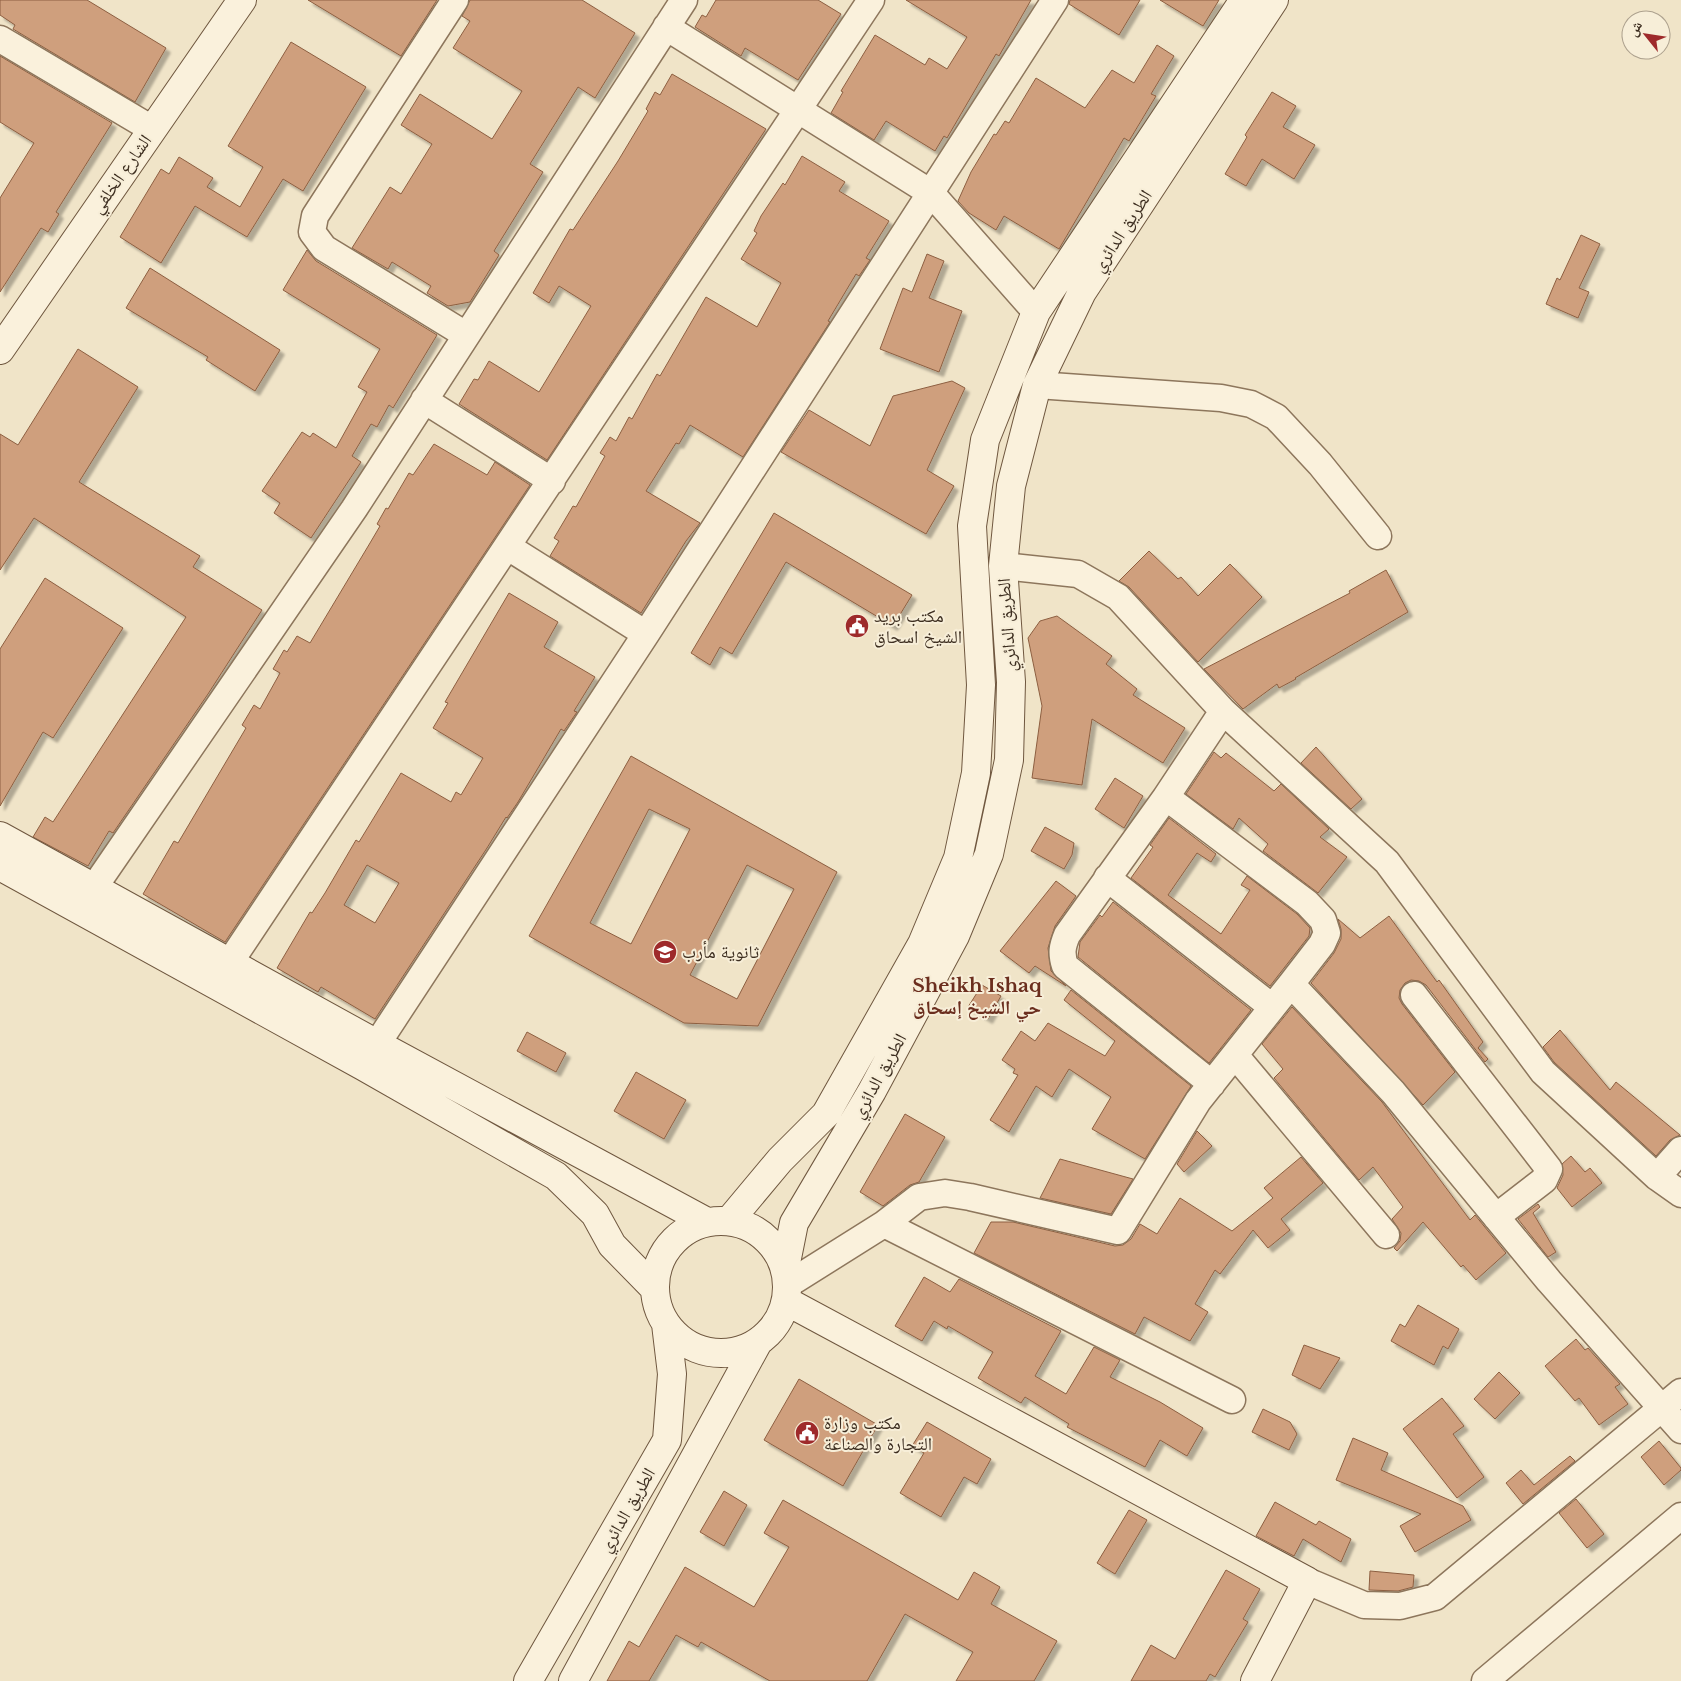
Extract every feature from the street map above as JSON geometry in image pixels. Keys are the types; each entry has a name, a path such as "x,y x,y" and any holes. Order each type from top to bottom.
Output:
{"main road":[{"name":"الشارع الخلفي","path":"0,350 242,0"},
{"name":"الطريق الدائري","path":"718,1222 826,1114 922,944 958,858 976,773 981,685 972,526 985,440 1036,312 1244,0"},
{"name":"الطريق الدائري","path":"786,1285 794,1223 872,1091 955,936 989,854 1009,760 1011,682 1003,566 1011,486 1037,385 1082,292 1274,0"},
{"path":"0,836 88,900 370,1055 718,1222 744,1225 770,1242 779,1254 786,1285 780,1317 770,1331 758,1342 742,1350 725,1353 708,1352 691,1346 677,1337 666,1324 658,1307 655,1289 657,1271 664,1254 676,1240 690,1229 718,1222"},
{"path":"0,866 88,900 230,962 556,1176 594,1214 612,1245 655,1289"},
{"path":"786,1285 1307,1581 1255,1681"},
{"name":"الطريق الدائري","path":"528,1681 667,1440 672,1374 666,1324"},
{"name":"الطريق الدائري","path":"573,1681 758,1342"}],"street":[{"path":"455,0 315,216 312,232 324,248 466,335"},
{"path":"230,962 871,0"},
{"path":"370,1055 646,634 1055,0"},
{"path":"88,900 354,509 671,10 798,110 931,193 1036,312"},
{"path":"0,39 152,129"},
{"path":"1037,385 1221,398 1252,404 1276,417 1320,464 1378,536"},
{"path":"424,400 552,481"},
{"path":"508,547 646,634"},
{"path":"1003,566 1078,574 1118,597 1223,711 1387,862 1543,1072 1657,1177 1681,1194"},
{"path":"1212,1084 1066,966 1061,955 1062,946 1067,935 1166,797 1223,711"},
{"path":"786,1285 884,1224 919,1197 945,1194 970,1197 1118,1231 1198,1101 1322,944 1327,933 1323,920 1306,903 1166,797"},
{"path":"1107,878 1272,1007"},
{"path":"1291,984 1393,1092 1549,1281 1672,1400 1681,1430"},
{"path":"1414,995 1549,1169 1544,1180 1496,1217"},
{"path":"1235,1054 1386,1235"},
{"path":"1657,1177 1681,1150"},
{"path":"884,1224 1232,1400"},
{"path":"1307,1581 1364,1605 1400,1606 1435,1597 1672,1400"},
{"path":"1485,1681 1681,1516"}],"building":[{"path":"0,0 87,0 166,48 135,102 13,29 15,25 0,15"},
{"path":"308,0 437,0 401,56"},
{"path":"470,0 582,0 635,33 595,98 578,87 530,164 543,172 494,251 499,255 470,302 448,306 427,293 431,286 392,262 388,269 352,248 390,187 401,194 432,144 401,125 420,94 492,139 522,91 453,48 470,21 462,16"},
{"path":"716,0 818,0 841,14 798,80 745,48 741,56 695,27 702,15 706,17"},
{"path":"906,0 1031,0 999,56 996,54 947,138 944,136 935,151 886,121 874,140 831,113 843,92 841,91 875,35 925,65 929,58 947,69 967,37"},
{"path":"1070,0 1140,0 1119,35 1069,4"},
{"path":"1160,0 1219,0 1203,26"},
{"path":"291,42 366,87 303,191 283,179 247,237 195,206 161,263 120,237 161,169 169,174 179,157 213,178 207,187 240,207 263,167 228,146"},
{"path":"1157,45 1174,56 1151,94 1156,96 1129,141 1124,138 1059,249 1004,216 996,230 969,213 958,201 971,172 994,134 996,135 1005,121 1009,123 1036,78 1085,108 1112,70 1134,83"},
{"path":"0,56 112,123 56,212 59,214 48,232 41,228 0,292 0,198 34,143 0,122"},
{"path":"672,74 766,129 547,460 459,404 474,379 478,380 489,361 539,392 591,306 559,286 549,303 533,293 570,229 573,230 618,161 648,111 646,109 655,92 660,95"},
{"path":"1272,92 1296,106 1283,127 1315,145 1294,179 1262,159 1246,186 1225,174 1247,137 1245,135"},
{"path":"802,156 845,182 839,191 889,221 866,258 870,260 859,276 856,274 828,321 830,322 743,457 690,425 679,444 676,443 646,491 700,523 686,541 641,613 550,556 559,541 554,538 573,506 576,507 605,456 600,453 610,437 616,441 629,417 632,419 657,374 660,376 706,297 757,327 781,283 741,259 757,233 754,231 761,216 783,183 785,185"},
{"path":"1581,235 1600,244 1579,288 1589,292 1578,318 1546,304 1557,278 1560,280"},
{"path":"307,250 316,261 437,335 393,408 389,405 377,427 371,424 352,456 361,462 311,538 274,513 280,503 262,491 302,432 310,437 313,433 336,448 367,392 358,387 380,349 283,290"},
{"path":"927,254 944,261 929,298 962,311 939,372 880,349 903,288 912,292"},
{"path":"150,268 280,350 255,391 206,360 208,357 126,308"},
{"path":"78,349 138,387 79,482 200,556 193,567 262,610 208,694 113,833 109,831 88,866 33,837 45,817 53,822 186,617 34,518 0,570 0,434 18,445"},
{"path":"952,381 965,388 927,470 954,486 926,534 781,452 809,410 870,446 893,396"},
{"path":"434,444 487,475 495,462 530,485 225,942 143,894 174,841 178,843 246,728 242,725 254,705 260,709 280,673 273,669 284,650 287,652 297,636 310,643 380,526 377,524 386,508 388,509 409,473 413,475"},
{"path":"774,513 912,595 893,626 786,562 732,654 720,647 710,665 691,653"},
{"path":"1149,551 1178,579 1181,577 1198,596 1230,564 1262,597 1198,662 1129,587 1119,581"},
{"path":"1386,570 1408,612 1296,679 1279,688 1277,684 1243,709 1204,669 1350,593 1349,591"},
{"path":"45,578 123,628 53,738 43,732 0,806 0,649"},
{"path":"509,593 558,622 544,647 595,677 574,711 577,712 564,731 561,729 518,802 506,817 375,1019 321,987 318,992 277,968 310,912 312,913 325,893 356,840 359,842 401,773 451,802 456,792 461,795 483,758 433,728 448,703 445,702","holes":["367,865 399,883 375,923 344,905"]},
{"path":"1057,616 1112,656 1106,664 1137,689 1133,695 1185,728 1163,763 1092,719 1082,785 1032,778 1042,706 1028,638 1040,621"},
{"path":"1316,747 1362,799 1351,809 1301,763"},
{"path":"1214,752 1221,758 1226,753 1274,791 1281,784 1329,829 1320,837 1347,857 1318,893 1263,851 1268,844 1239,818 1233,829 1186,794"},
{"path":"631,756 837,872 758,1026 684,1023 529,936","holes":["649,809 690,829 631,944 590,923","747,865 794,889 737,999 690,975"]},
{"path":"1115,778 1143,796 1124,828 1095,809"},
{"path":"1169,818 1216,854 1211,862 1197,853 1168,895 1221,934 1250,890 1241,885 1247,876 1297,914 1310,928 1309,936 1270,986 1131,878 1153,847 1150,845"},
{"path":"1045,827 1074,843 1072,855 1064,869 1031,851"},
{"path":"1056,881 1076,896 1055,926 1048,948 1051,971 1066,986 1035,966 1029,973 1000,951"},
{"path":"1113,902 1251,1010 1209,1063 1078,957 1080,942 1100,915 1102,917"},
{"path":"1389,916 1437,982 1439,980 1483,1042 1478,1048 1488,1059 1485,1062 1426,985 1419,981 1411,980 1405,983 1400,990 1399,998 1402,1004 1455,1072 1423,1105 1311,983 1334,953 1341,939 1338,919 1360,938"},
{"path":"982,985 1001,996 988,1019 968,1007"},
{"path":"1071,990 1191,1086 1145,1159 1092,1129 1111,1097 1069,1069 1052,1097 1036,1086 1009,1132 990,1120 1018,1075 1013,1073 1015,1069 1002,1060 1021,1031 1035,1041 1048,1023 1105,1056 1115,1041 1064,1000"},
{"path":"1292,1007 1382,1102 1470,1220 1475,1215 1506,1253 1476,1280 1463,1265 1461,1267 1423,1222 1397,1251 1394,1248 1400,1241 1401,1233 1392,1219 1403,1207 1373,1167 1359,1180 1274,1078 1283,1069 1262,1044"},
{"path":"1560,1030 1610,1090 1616,1082 1680,1135 1670,1140 1656,1156 1554,1062 1543,1047"},
{"path":"527,1032 566,1053 556,1072 517,1051"},
{"path":"636,1072 686,1100 664,1139 614,1111"},
{"path":"905,1114 945,1137 919,1182 910,1185 883,1206 860,1192"},
{"path":"1197,1131 1212,1146 1184,1172 1177,1164"},
{"path":"1571,1156 1585,1172 1590,1168 1602,1183 1572,1207 1557,1188 1563,1175 1562,1164"},
{"path":"1301,1157 1323,1183 1281,1219 1290,1230 1268,1248 1253,1230 1220,1274 1215,1270 1195,1304 1208,1312 1190,1341 1144,1317 1135,1334 974,1253 991,1222 1013,1222 1115,1246 1123,1245 1131,1239 1140,1224 1157,1234 1180,1198 1232,1231 1273,1198 1264,1188"},
{"path":"1060,1159 1133,1179 1111,1214 1040,1198"},
{"path":"1538,1204 1540,1207 1533,1213 1556,1252 1548,1257 1518,1219"},
{"path":"924,1277 950,1292 959,1279 1061,1331 1035,1376 1066,1394 1094,1347 1120,1360 1110,1377 1160,1402 1203,1428 1187,1456 1160,1440 1145,1467 1067,1427 1069,1424 1025,1397 1021,1403 978,1378 993,1352 948,1326 947,1329 934,1321 922,1341 895,1326"},
{"path":"1418,1305 1459,1329 1448,1349 1443,1346 1434,1365 1391,1341 1400,1324 1405,1327"},
{"path":"1576,1339 1585,1350 1588,1348 1620,1384 1615,1387 1628,1404 1599,1425 1579,1398 1575,1401 1545,1366"},
{"path":"1304,1345 1340,1358 1320,1389 1292,1375"},
{"path":"1499,1372 1520,1393 1495,1419 1474,1399"},
{"path":"799,1379 878,1425 843,1486 764,1440"},
{"path":"1442,1398 1464,1426 1453,1434 1484,1477 1457,1498 1403,1429"},
{"path":"1263,1409 1290,1422 1297,1434 1289,1450 1252,1432"},
{"path":"927,1422 991,1459 977,1484 964,1477 941,1517 900,1493 924,1453 912,1446"},
{"path":"1353,1438 1388,1453 1381,1470 1463,1506 1471,1520 1415,1552 1400,1526 1421,1514 1336,1480"},
{"path":"1659,1441 1681,1468 1664,1485 1641,1457"},
{"path":"1570,1456 1575,1461 1523,1504 1506,1483 1521,1470 1534,1485"},
{"path":"724,1491 747,1505 724,1546 700,1532"},
{"path":"1576,1499 1604,1534 1587,1548 1559,1513"},
{"path":"783,1500 958,1600 974,1572 1000,1587 991,1604 1057,1641 1034,1681 956,1681 973,1652 905,1614 867,1681 770,1681 701,1642 698,1647 676,1635 649,1681 607,1681 629,1641 639,1647 685,1567 754,1607 789,1547 764,1533"},
{"path":"1275,1502 1316,1525 1319,1521 1351,1539 1341,1562 1303,1539 1294,1556 1256,1536"},
{"path":"1129,1510 1147,1520 1115,1574 1097,1563"},
{"path":"1226,1570 1260,1589 1243,1619 1248,1622 1215,1677 1210,1674 1206,1681 1131,1681 1151,1645 1175,1659"},
{"path":"1370,1571 1414,1575 1413,1587 1398,1591 1369,1590"}],"place":[{"name":"مكتب بريد الشيخ اسحاق","path":"857,626"},
{"name":"ثانوية مأرب","path":"665,952"},
{"name":"مكتب وزارة التجارة والصناعة","path":"807,1433"}],"district":[{"name":"Sheikh Ishaq حي الشيخ إسحاق","path":"977,996"}]}
